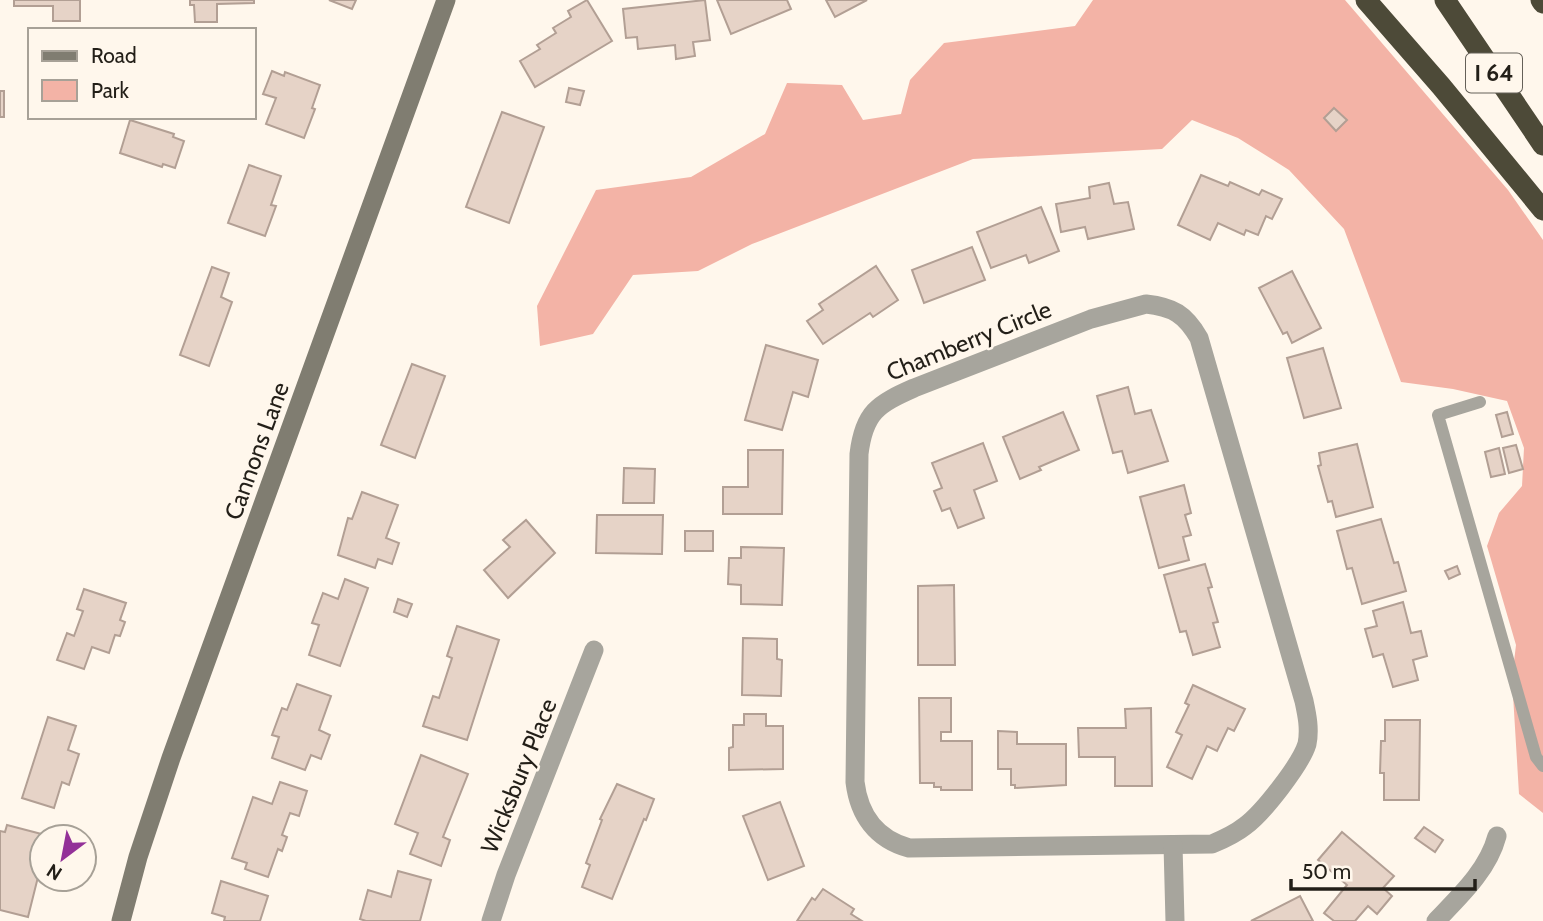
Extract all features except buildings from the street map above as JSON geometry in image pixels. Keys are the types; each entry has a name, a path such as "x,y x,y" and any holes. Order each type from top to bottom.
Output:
{"highway":[{"path":"1366,0 1543,210"},
{"name":"I 64","path":"1445,0 1543,145"}],"main road":[{"name":"Cannons Lane","path":"121,921 138,857 171,758 446,0"}],"street":[{"name":"Chamberry Circle","path":"1146,304 1164,306 1178,312 1199,338 1309,725 1302,756 1248,825 1212,844 1173,845 909,848 887,839 875,830 862,811 855,782 859,454 864,426 872,413 885,401 914,388 1091,319 1146,304"},
{"name":"Wicksbury Place","path":"491,921 506,875 594,650"},
{"path":"1436,921 1492,855 1497,836"},
{"path":"1173,845 1175,921"}],"lane":[{"path":"1480,402 1438,415 1536,757 1543,766"}],"green space":[{"path":"1093,0 1345,0 1508,190 1543,240 1543,813 1519,794 1512,678 1516,645 1487,546 1499,513 1522,486 1524,448 1507,401 1453,389 1401,382 1344,229 1289,170 1238,138 1192,120 1162,149 973,159 752,244 698,271 633,275 593,334 540,346 537,306 596,190 691,177 765,134 787,83 842,85 863,120 901,114 910,80 944,43 1075,26"}]}
